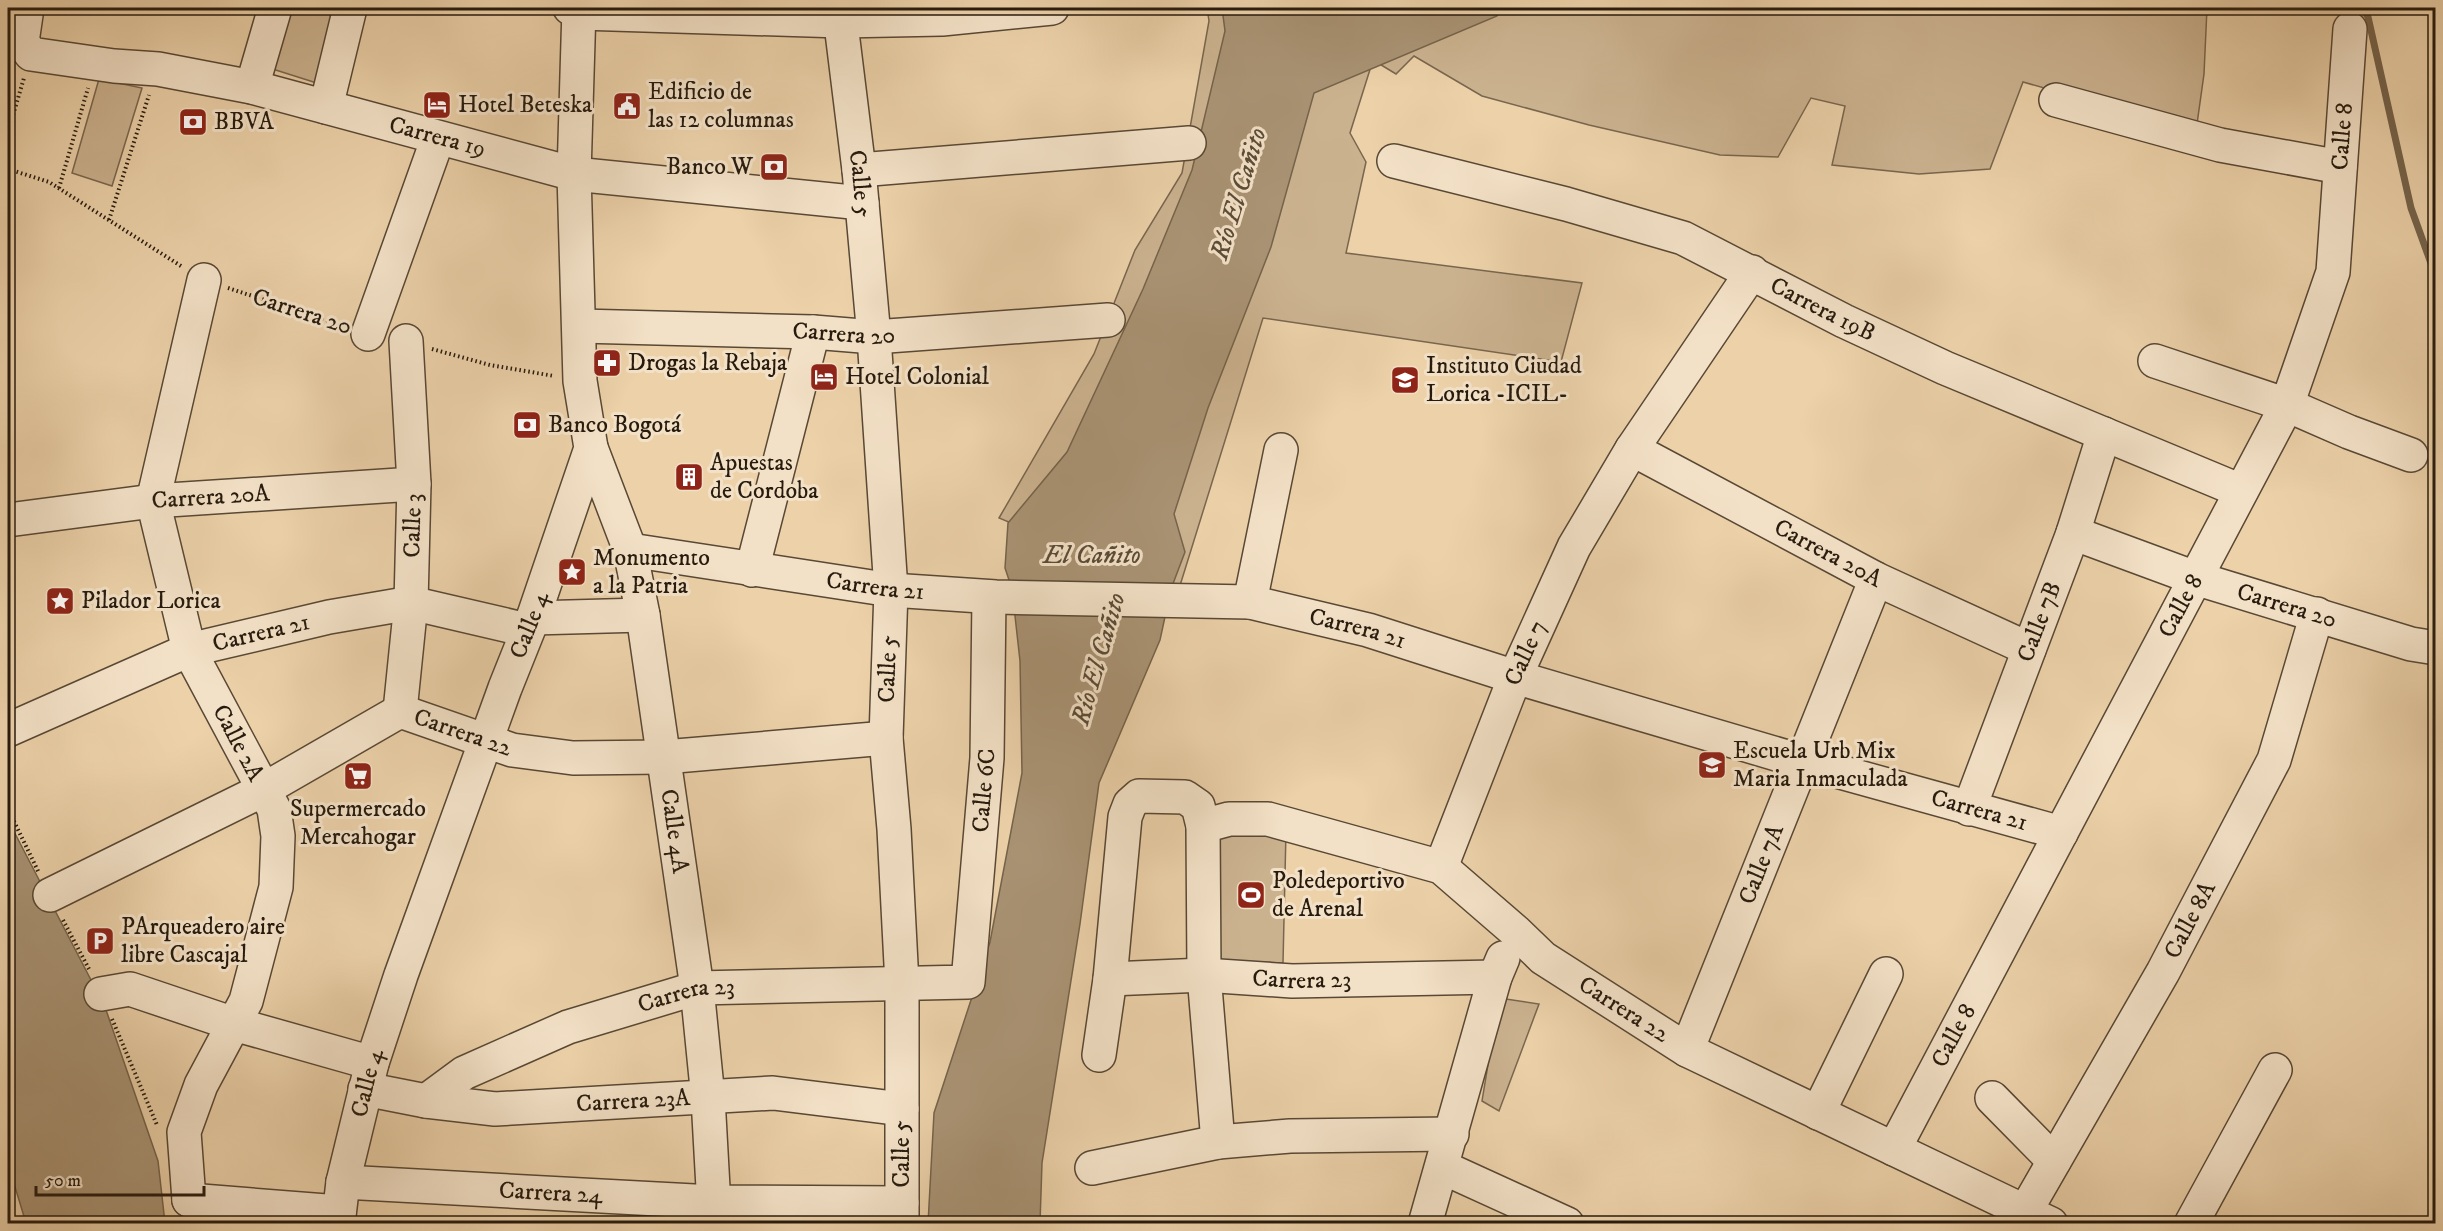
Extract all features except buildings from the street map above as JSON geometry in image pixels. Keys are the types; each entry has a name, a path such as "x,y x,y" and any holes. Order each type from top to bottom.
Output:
{"street":[{"path":"27,8 27,48"},
{"path":"252,87 275,8"},
{"path":"326,108 350,8"},
{"path":"576,9 840,14 942,13 1052,8"},
{"name":"Calle 4","path":"340,1206 368,1076 401,975 530,624 591,448 580,381 574,174 576,9"},
{"name":"Calle 5","path":"840,14 859,170 874,338 891,590 886,738 894,829 902,984 902,1213"},
{"name":"Calle 8","path":"1894,1149 2287,405 2333,272 2350,29"},
{"name":"Carrera 19","path":"27,48 94,64 158,69 252,87 574,174 862,204"},
{"path":"2056,100 2220,145 2340,168"},
{"path":"368,334 438,138"},
{"path":"859,170 1189,143"},
{"name":"Carrera 19B","path":"1394,160 1566,204 1683,238 1844,321 1945,368 2241,491"},
{"name":"Calle 7","path":"1441,867 1515,677 1574,547 1632,449 1752,272"},
{"name":"Calle 2A","path":"182,1212 184,1132 201,1084 246,1001 276,887 278,836 274,809 189,650 153,501 204,280"},
{"name":"Carrera 20","path":"580,326 813,332 874,338 1108,320"},
{"path":"752,570 813,332"},
{"name":"Calle 3","path":"400,711 411,603 414,484 406,341"},
{"path":"2155,361 2287,405 2349,432 2411,455"},
{"name":"Calle 7B","path":"1969,809 2073,533 2104,434"},
{"name":"Calle 4A","path":"591,448 630,550 643,615 697,988 708,1098 714,1213"},
{"name":"Carrera 20A","path":"1632,449 1876,579 2029,649"},
{"path":"1250,602 1281,450"},
{"name":"Carrera 20A","path":"8,520 153,501 414,484"},
{"name":"Carrera 20","path":"2073,533 2195,579 2412,644 2436,648"},
{"name":"Carrera 21","path":"630,550 891,590 992,597 1192,603 1250,602 1368,630 1515,677 1804,762 2061,833"},
{"name":"Calle 7A","path":"1687,1050 1876,579"},
{"name":"Calle 6C","path":"968,982 987,758 992,597"},
{"name":"Carrera 21","path":"8,730 189,650 329,617 411,603 530,624 643,615"},
{"name":"Calle 8A","path":"2039,1217 2054,1161 2163,972 2274,760 2317,614"},
{"name":"Carrera 22","path":"50,895 263,790 400,711 512,750 573,758 664,757 886,738"},
{"path":"1099,1055 1110,979 1125,817 1130,804 1139,796 1185,797 1198,806 1203,826 1204,975 1218,1142"},
{"name":"Carrera 22","path":"1203,826 1229,819 1268,819 1441,867 1543,958 1687,1050 2039,1217"},
{"path":"1425,1224 1495,977 1515,931"},
{"path":"1818,1113 1886,974"},
{"name":"Carrera 23","path":"1110,979 1204,975 1292,981 1495,977"},
{"name":"Carrera 23","path":"426,1101 464,1073 568,1027 697,988 968,982"},
{"path":"101,994 130,989 234,1024 368,1076"},
{"path":"2191,1224 2275,1070"},
{"name":"Carrera 23A","path":"368,1076 426,1101 495,1109 773,1093 902,1109"},
{"path":"1992,1098 2054,1161"},
{"path":"1092,1168 1218,1142 1290,1136 1452,1134"},
{"path":"1442,1167 1567,1224"},
{"name":"Carrera 24","path":"182,1212 340,1206 714,1213 902,1213"}],"path":[{"path":"8,132 27,48"},
{"path":"59,189 94,64"},
{"path":"109,220 158,69"},
{"name":"Carrera 20","path":"8,169 49,182 204,280 368,334"},
{"path":"406,341 490,365 580,381"}],"shaded area":[{"path":"280,8 342,8 323,85 263,66"},
{"path":"1207,8 2207,8 2204,74 2196,131 2023,82 1990,169 1919,174 1832,165 1845,106 1811,98 1778,157 1720,155 1589,125 1482,96 1414,56 1396,74 1373,60 1350,133 1366,162 1346,253 1582,283 1561,362 1263,318 1178,592 999,518 1094,354 1135,250 1182,173 1209,21"},
{"path":"99,79 142,88 112,186 72,173"},
{"name":"Poledeportivo de Arenal","path":"1218,831 1286,831 1283,963 1218,960"},
{"path":"1499,998 1539,1004 1499,1111 1482,1101"}],"water":[{"name":"El Cañito","path":"1222,8 1500,8 1497,16 1314,93 1271,247 1208,408 1174,514 1185,552 1171,589 1160,640 1099,783 1080,924 1042,1163 1040,1223 928,1224 934,1113 990,942 1022,773 1020,661 1012,589 1005,568 1008,523 1067,452 1143,289 1192,170 1225,31"},
{"path":"8,820 105,1007 158,1161 165,1223 26,1223 8,1164"}],"waterway":[{"path":"2363,8 2368,17 2411,208 2436,277"}],"place":[{"name":"Hotel Beteska","path":"437,105"},
{"name":"Edificio de las 12 columnas","path":"627,106"},
{"name":"BBVA","path":"193,122"},
{"name":"Banco W","path":"774,167"},
{"name":"Drogas la Rebaja","path":"607,363"},
{"name":"Hotel Colonial","path":"824,377"},
{"name":"Instituto Ciudad Lorica -ICIL-","path":"1405,380"},
{"name":"Banco Bogotá","path":"527,425"},
{"name":"Apuestas de Cordoba","path":"689,477"},
{"name":"Monumento a la Patria","path":"572,572"},
{"name":"Pilador Lorica","path":"60,601"},
{"name":"Escuela Urb Mix Maria Inmaculada","path":"1712,765"},
{"name":"Supermercado Mercahogar","path":"358,776"},
{"name":"Poledeportivo de Arenal","path":"1251,895"},
{"name":"PArqueadero aire libre Cascajal","path":"100,941"}],"water label":[{"name":"Río El Cañito","path":"1239,194"},
{"name":"Río El Cañito","path":"1099,659"}]}
